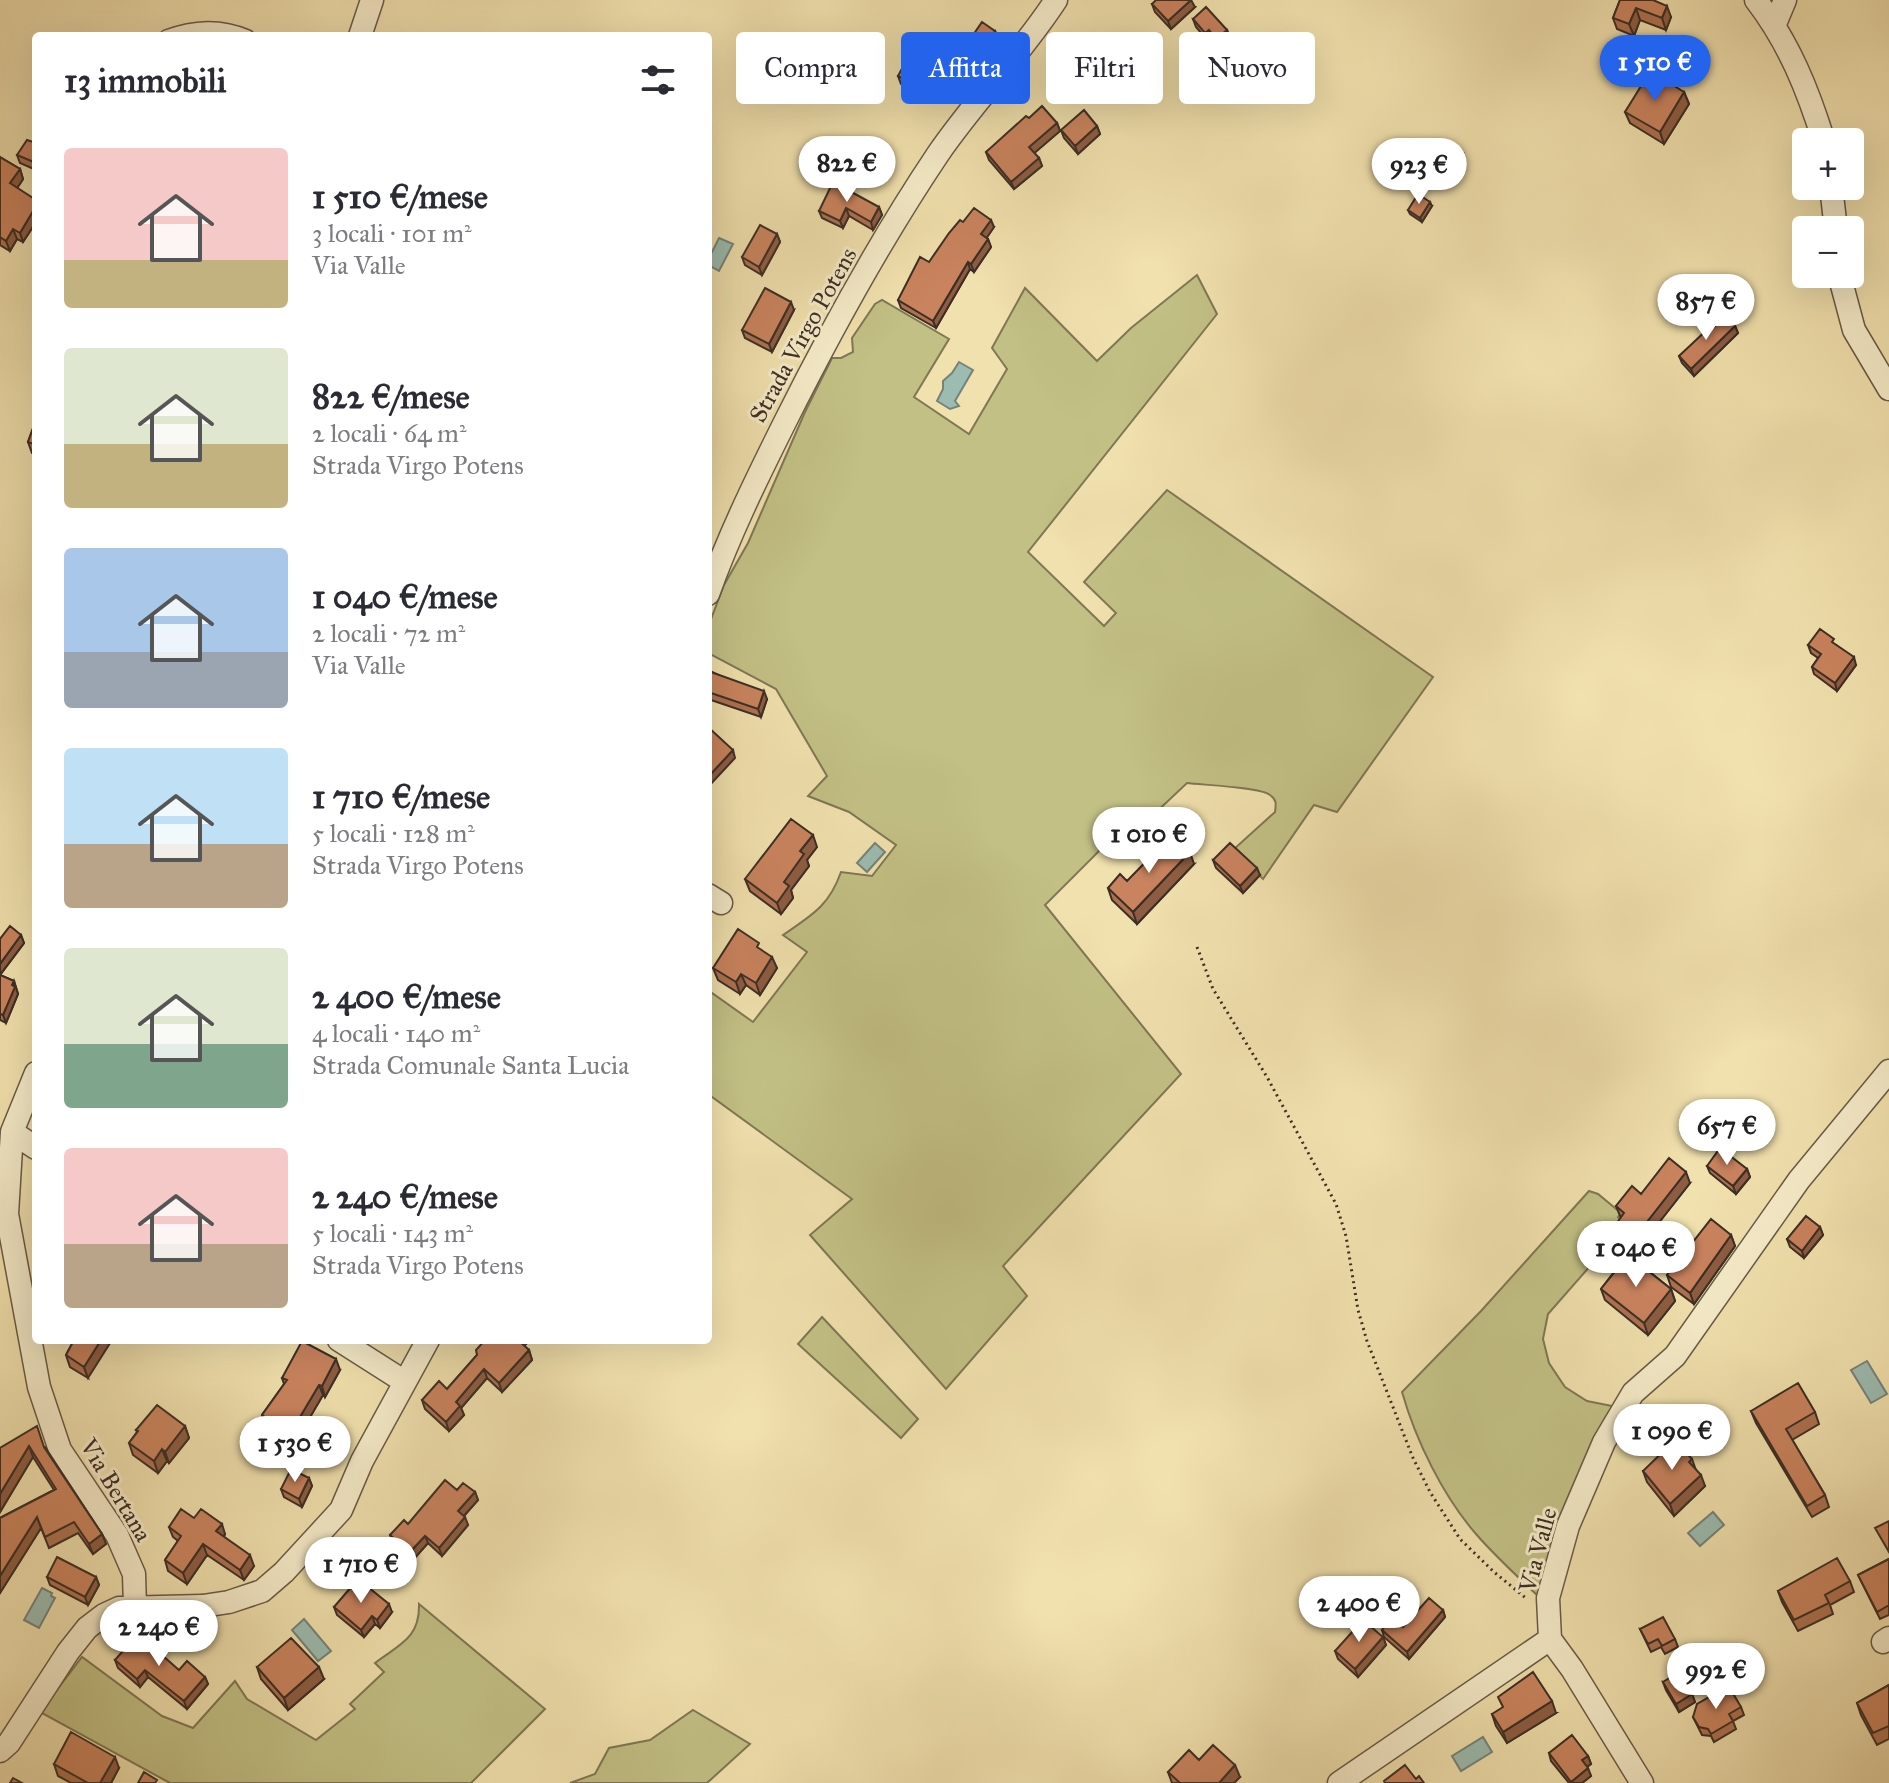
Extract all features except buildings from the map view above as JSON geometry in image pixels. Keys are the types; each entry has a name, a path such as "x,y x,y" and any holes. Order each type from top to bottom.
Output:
{"street":[{"path":"361,32 372,0"},
{"name":"Strada Virgo Potens","path":"712,585 759,473 854,291 938,154 1033,36 1056,0"},
{"path":"1756,0 1775,24 1806,84 1820,128"},
{"path":"1775,24 1785,0"},
{"path":"1843,288 1854,330 1889,389"},
{"name":"Via Valle","path":"1550,1639 1548,1598 1568,1526 1604,1442 1633,1393 1675,1356 1799,1180 1889,1071"},
{"name":"Via Bertana","path":"32,1083 12,1132 7,1214 39,1387 60,1450 117,1535 134,1574 135,1607"},
{"path":"12,1132 32,1145"},
{"path":"345,1344 405,1382"},
{"path":"0,1751 9,1743 87,1628 119,1608 203,1606 229,1602 262,1591 305,1551 341,1510 362,1461 426,1344"},
{"path":"1339,1783 1550,1639 1642,1783"}],"lane":[{"path":"184,32 203,28 234,32"}],"path":[{"path":"1197,947 1213,989 1267,1077 1336,1204 1346,1236 1358,1310 1367,1341 1419,1470 1460,1539 1532,1603"}],"shaded area":[{"path":"1197,275 1217,314 1028,552 1104,626 1116,613 1084,582 1167,490 1433,677 1337,812 1314,805 1263,879 1233,850 1275,812 1274,799 1255,790 1187,783 1130,837 1121,829 1045,905 1181,1074 1003,1266 1027,1296 946,1389 810,1235 852,1199 712,1097 712,993 753,1022 807,952 783,935 825,902 841,872 872,876 896,845 849,812 808,796 827,776 776,689 712,655 712,616 832,358 841,358 853,352 852,338 875,304 882,300 949,339 914,397 969,434 1007,369 992,348 1025,288 1097,361 1131,328"},
{"path":"1589,1191 1598,1194 1621,1213 1618,1217 1627,1224 1548,1314 1543,1339 1549,1363 1565,1387 1587,1401 1617,1407 1538,1596 1483,1542 1452,1503 1423,1448 1402,1392 1481,1311"},
{"path":"822,1317 918,1419 901,1438 798,1344"},
{"path":"419,1604 545,1709 471,1783 170,1783 40,1712 82,1657 162,1716 193,1728 235,1681 247,1699 316,1740 355,1709 350,1704 384,1672 375,1663 412,1633"},
{"path":"693,1710 750,1744 707,1783 570,1783 595,1774 609,1748 650,1740"}],"water":[{"path":"719,238 733,244 719,271 712,267 712,252"},
{"path":"959,362 973,370 955,401 959,406 950,409 937,401 943,381"},
{"path":"875,843 885,852 867,872 857,863"},
{"path":"1867,1361 1887,1394 1871,1403 1851,1370"},
{"path":"1713,1512 1724,1525 1700,1546 1688,1533"},
{"path":"42,1588 55,1598 39,1628 24,1620"},
{"path":"304,1619 331,1651 318,1661 292,1630"},
{"path":"1483,1737 1492,1752 1461,1771 1452,1756"}]}
